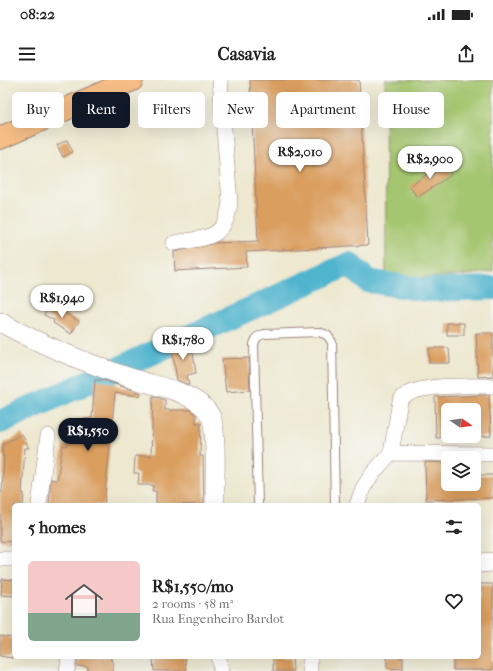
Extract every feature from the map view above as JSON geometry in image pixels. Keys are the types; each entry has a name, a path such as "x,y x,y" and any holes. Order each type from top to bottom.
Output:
{"main road":[{"path":"0,138 103,86 132,80"}],"street":[{"path":"174,243 208,237 218,232 224,226 228,217 230,203 220,80"},
{"path":"0,322 22,334 58,350 132,379 182,394 204,407 211,417 214,431 215,503"},
{"path":"358,503 363,488 372,474 390,453 400,401 406,394 425,389 493,386"},
{"path":"39,503 48,436"},
{"path":"390,453 493,454"},
{"path":"0,559 12,560"},
{"path":"481,563 493,562"},
{"path":"67,671 68,659"},
{"path":"219,659 221,671"},
{"path":"310,659 310,671"}],"lane":[{"path":"258,503 254,344 257,337 264,334 319,332 327,335 332,342 335,503"}],"green space":[{"path":"385,80 493,80 493,271 439,277 399,277 386,275 385,128 444,128 444,92 385,92"}],"building":[{"path":"250,80 359,80 360,92 276,92 276,128 362,128 368,245 246,252 247,267 175,271 174,252 215,243 258,241 252,128 268,128 268,92 251,92"},
{"path":"67,140 73,152 63,157 57,145"},
{"path":"443,163 451,175 417,198 410,186"},
{"path":"49,305 79,321 71,334 53,323 54,320 44,315"},
{"path":"447,323 464,323 464,335 447,335"},
{"path":"476,333 493,333 493,376 478,377"},
{"path":"181,340 183,348 192,346 196,373 187,375 189,385 177,380 171,342"},
{"path":"429,348 449,348 450,363 429,363"},
{"path":"249,358 250,390 226,392 222,359"},
{"path":"95,380 103,380 141,393 140,396 115,393 104,503 49,503 51,479 57,480 63,445 67,446 65,421 92,418"},
{"path":"489,395 491,436 481,437 481,403 441,403 441,438 436,438 435,397"},
{"path":"153,396 165,400 165,410 190,410 196,415 196,423 201,423 200,456 203,456 204,503 156,503 156,491 152,491 153,485 138,485 139,473 134,473 135,456 151,456"},
{"path":"22,434 29,448 25,448 22,493 24,493 23,503 12,503 12,542 0,541 0,492 2,492 4,456 2,456 3,444"},
{"path":"425,462 441,463 441,491 481,491 481,475 493,475 493,498 426,500"},
{"path":"2,579 12,580 12,596 1,595"},
{"path":"481,584 493,584 493,670 453,670 453,659 481,659"},
{"path":"0,636 12,638 12,658 0,656"},
{"path":"78,659 111,659 111,661 113,661 113,671 88,671 88,667 77,666"},
{"path":"153,659 185,659 186,671 154,671"},
{"path":"273,659 292,659 293,671 273,671"},
{"path":"387,659 403,659 403,669 387,668"}],"waterway":[{"path":"0,422 349,264 368,281 426,290 493,288"}]}
